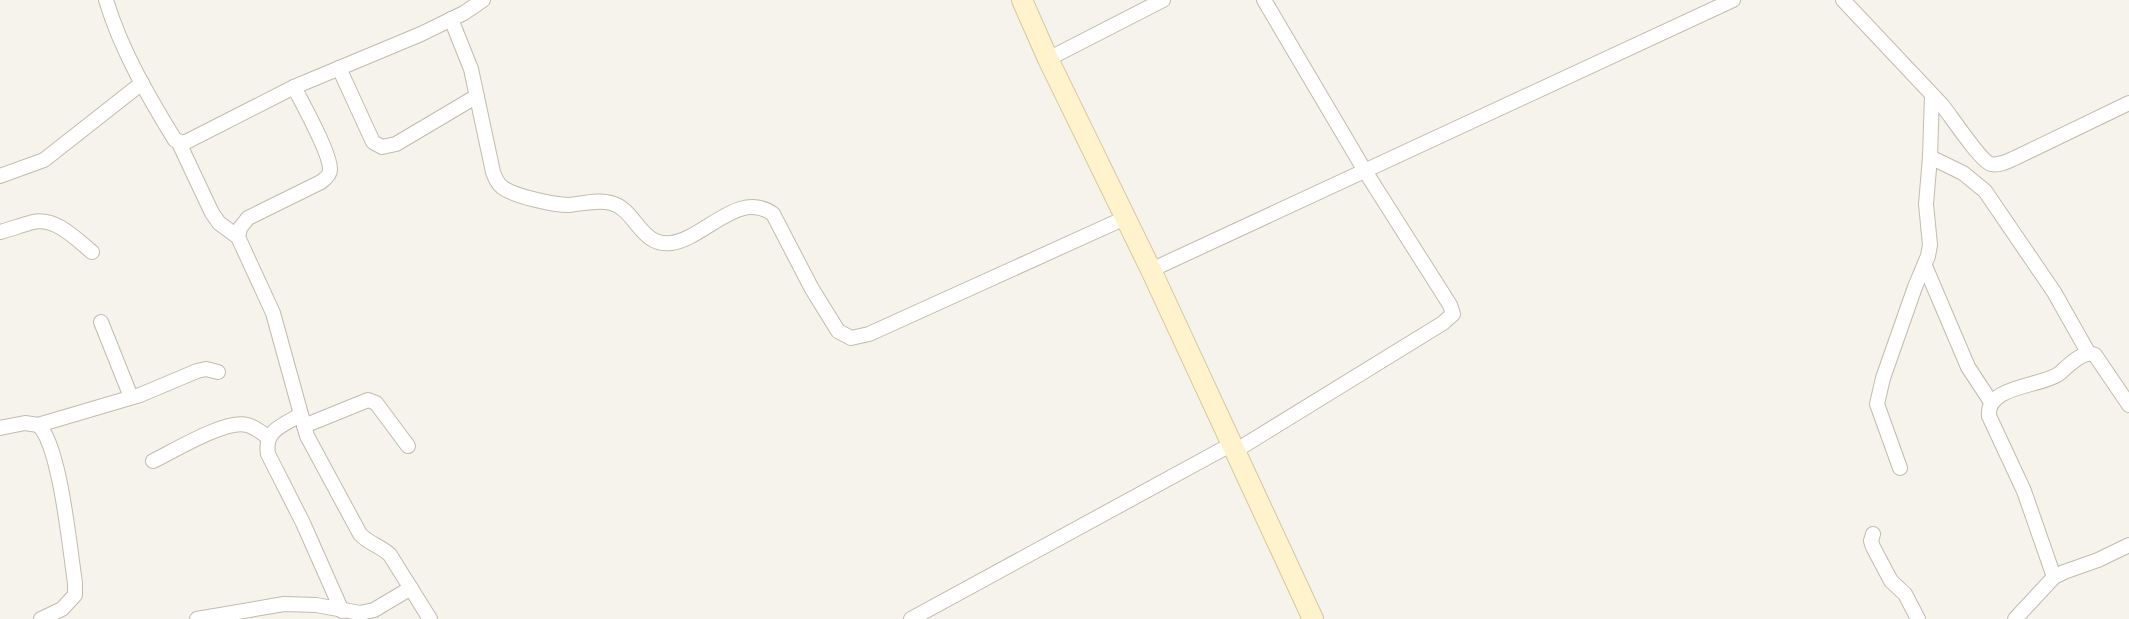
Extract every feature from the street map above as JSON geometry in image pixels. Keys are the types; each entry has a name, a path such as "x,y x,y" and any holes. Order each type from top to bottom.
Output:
{"street":[{"path":"106,0 120,38 142,83 175,140 179,143 212,213 219,223 238,237 273,313 302,421 360,534 370,544 385,550 390,555 430,619"},
{"path":"179,143 184,143 294,87 421,34 451,19 483,0"},
{"path":"1022,0 1048,59 1151,270 1313,619"},
{"path":"1048,59 1163,0"},
{"path":"911,619 1233,447 1443,323 1453,314 1445,296 1365,171 1264,0"},
{"path":"1151,270 1734,0"},
{"path":"1843,0 1957,123 1979,155 1991,164 2002,164 2129,103"},
{"path":"451,19 471,69 492,172 501,187 508,192 559,205 601,202 616,204 651,240 661,243 681,240 736,211 755,207 766,209 773,214 812,288 838,331 851,338 869,334 1126,218"},
{"path":"339,68 373,142 382,148 396,144 477,96"},
{"path":"0,176 44,160 142,83"},
{"path":"238,237 240,228 248,218 321,182 329,174 330,170 327,155 294,87"},
{"path":"1900,468 1876,404 1883,378 1915,287 1925,266 1930,245 1926,204 1930,157 1932,95"},
{"path":"1930,157 1963,173 1985,191 1994,202 2057,297 2089,354"},
{"path":"0,232 33,222 50,222 62,228 92,252"},
{"path":"1925,266 1973,377 1991,402"},
{"path":"101,322 131,398"},
{"path":"2054,577 2024,491 1989,416 1989,407 1991,402 1995,398 2026,384 2051,379 2082,356 2089,354 2095,355 2129,405"},
{"path":"0,428 25,423 38,425 131,398 197,371 206,369 218,372"},
{"path":"342,611 303,523 268,454 266,444 268,437 273,432 302,421 368,400 376,403 408,446"},
{"path":"38,425 46,434 56,469 74,583 74,594 62,609 41,619"},
{"path":"154,461 207,434 236,425 247,425 268,437"},
{"path":"1873,534 1871,541 1872,548 1891,581 1905,594 1913,617"},
{"path":"2014,619 2054,577 2098,560 2129,545"},
{"path":"197,619 284,604 316,605 352,613 368,612 411,588"}]}
